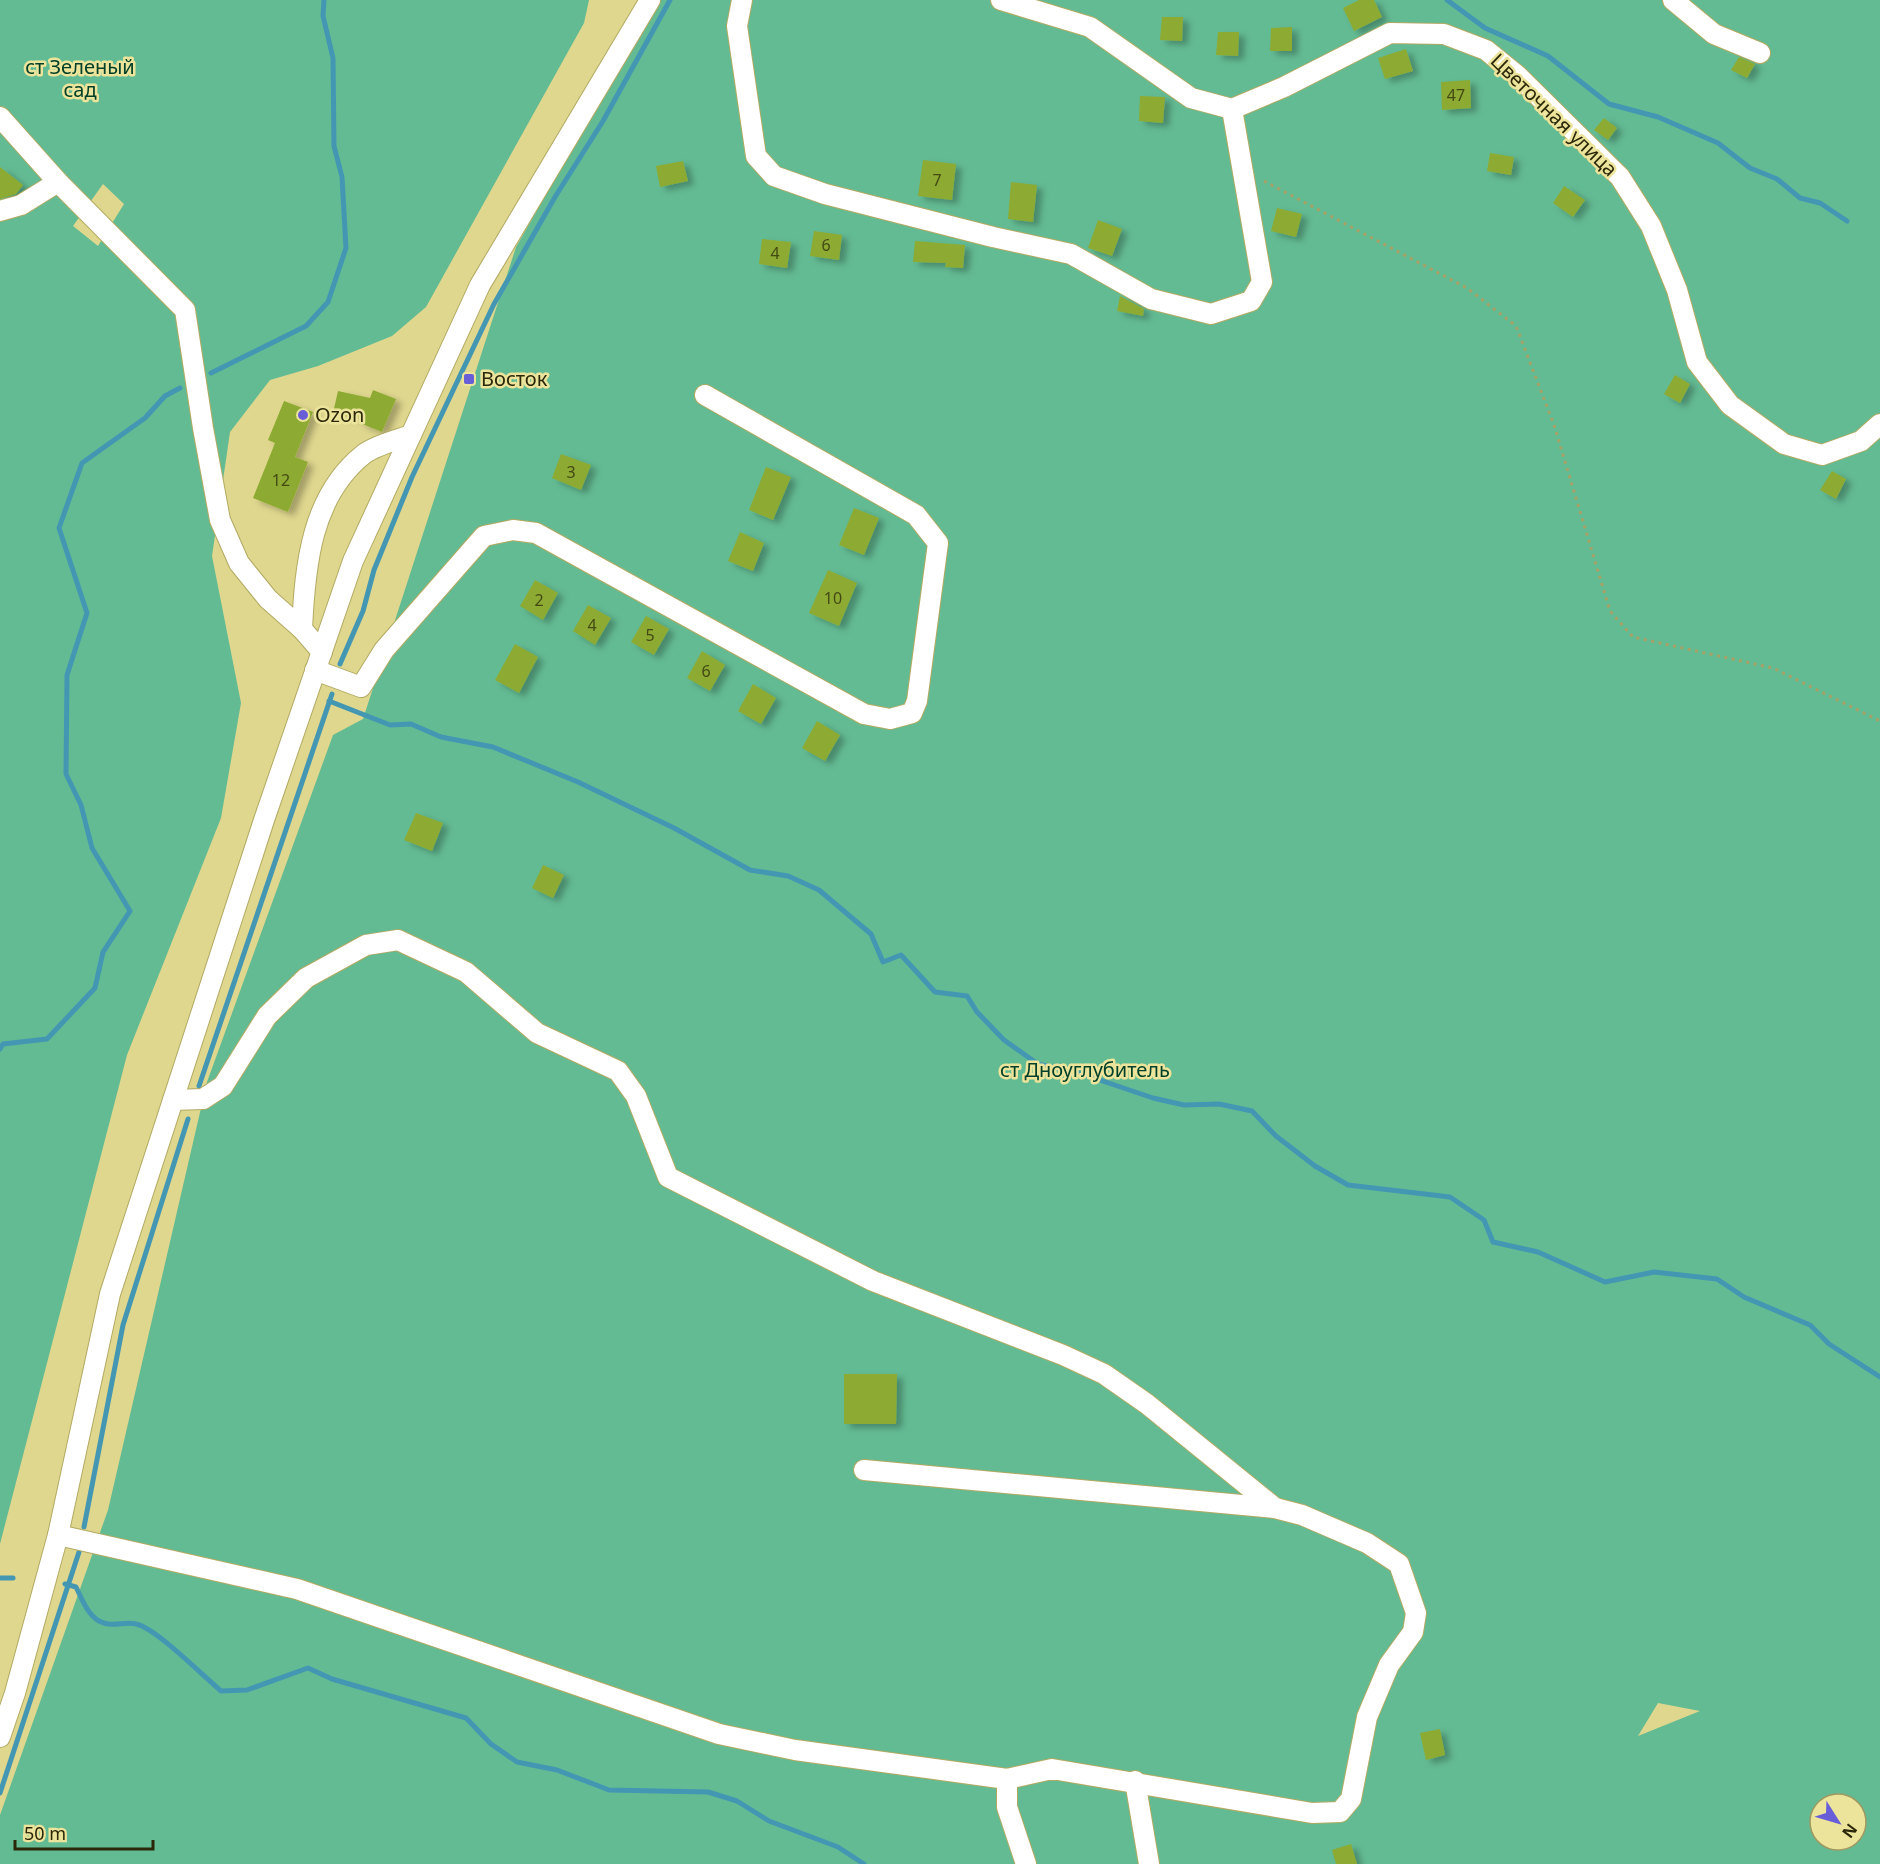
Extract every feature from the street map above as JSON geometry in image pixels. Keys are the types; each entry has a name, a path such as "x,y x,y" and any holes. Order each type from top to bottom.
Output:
{"street":[{"path":"0,1737 15,1693 57,1535 110,1294 353,561 480,285 651,0"},
{"path":"742,0 737,26 756,156 774,176 825,194 993,237 1071,254 1151,299 1211,314 1251,301 1262,282 1232,109 1191,98 1090,27 1001,0"},
{"path":"1673,0 1713,34 1760,53"},
{"name":"Цветочная улица","path":"1232,109 1284,87 1390,33 1444,34 1486,50 1518,76 1620,177 1651,226 1677,290 1697,362 1730,405 1784,444 1822,455 1861,441 1880,424"},
{"path":"0,117 58,182 186,310 203,428 220,520 238,563 268,599 302,629 319,661 361,687 384,650 484,536 513,530 536,533 864,714 890,719 912,712 917,701 938,543 916,515 705,395"},
{"path":"0,211 21,205 58,182"},
{"path":"302,629 304,583 311,544 322,508 332,491 365,453 411,435"},
{"path":"173,1100 203,1099 223,1086 267,1016 306,978 366,945 398,940 466,972 537,1033 618,1071 636,1096 668,1177 873,1281 1104,1374 1147,1404 1275,1508"},
{"path":"57,1535 297,1589 718,1734 795,1750 1007,1779 1052,1769 1135,1781 1312,1813 1340,1812 1351,1799 1367,1717 1389,1665 1413,1632 1416,1613 1400,1564 1367,1543 1302,1515 1275,1508 864,1470"},
{"path":"1007,1779 1007,1807 1026,1864"},
{"path":"1135,1781 1149,1864"}],"path":[{"path":"1243,170 1467,288 1516,326 1554,425 1610,611 1633,637 1773,668 1880,721"}],"green space":[{"name":"ст Зеленый сад","path":"0,0 589,0 584,23 426,307 392,336 318,366 270,380 230,432 212,556 241,703 221,818 127,1055 0,1544","holes":["103,184 124,204 98,246 73,226"]},
{"name":"ст Дноуглубитель","path":"657,0 1880,0 1880,1864 0,1864 0,1815 108,1510 207,1082 333,735 363,719 516,247","holes":["1658,1703 1700,1711 1638,1736"]}],"building":[{"path":"1359,0 1374,0 1382,17 1354,31 1343,8"},
{"path":"1162,17 1183,17 1182,41 1160,40"},
{"path":"1292,27 1292,51 1270,51 1271,28"},
{"path":"1218,32 1239,32 1238,56 1216,55"},
{"path":"1406,49 1413,71 1385,79 1378,58"},
{"path":"1739,57 1755,64 1747,78 1731,70"},
{"path":"1470,80 1471,108 1442,110 1441,82"},
{"path":"1140,96 1165,97 1163,123 1139,121"},
{"path":"1604,118 1617,128 1608,140 1594,130"},
{"path":"1490,153 1514,157 1511,175 1487,171"},
{"path":"923,160 956,164 952,200 918,196"},
{"path":"683,161 688,181 660,187 656,166"},
{"path":"0,167 23,185 16,194 0,199"},
{"path":"1011,182 1037,185 1033,222 1008,219"},
{"path":"1564,186 1585,200 1573,217 1553,203"},
{"path":"1277,208 1302,214 1296,237 1271,231"},
{"path":"1098,220 1122,229 1112,256 1088,248"},
{"path":"814,231 842,235 839,260 810,256"},
{"path":"762,239 791,242 787,268 759,264"},
{"path":"915,241 965,245 963,268 945,267 946,263 913,262"},
{"path":"1120,296 1144,309 1143,316 1117,311"},
{"path":"1675,375 1690,384 1680,403 1664,394"},
{"path":"373,390 396,399 382,432 360,423 361,419 333,413 338,391 370,398"},
{"path":"284,401 313,412 295,457 308,462 288,512 253,498 275,443 268,440"},
{"path":"561,454 591,465 581,490 552,478"},
{"path":"766,467 791,477 773,520 749,510"},
{"path":"1832,471 1846,479 1836,499 1820,490"},
{"path":"854,508 879,518 864,555 839,545"},
{"path":"740,532 764,543 753,571 728,561"},
{"path":"828,570 857,583 839,626 809,613"},
{"path":"535,580 558,593 543,620 520,606"},
{"path":"588,605 611,618 595,645 573,631"},
{"path":"646,616 669,629 654,655 631,642"},
{"path":"515,644 538,657 519,693 495,680"},
{"path":"702,651 725,665 710,691 687,678"},
{"path":"753,684 776,698 761,724 738,711"},
{"path":"817,721 840,735 825,761 802,748"},
{"path":"416,813 443,823 432,851 404,840"},
{"path":"543,865 564,875 553,898 532,888"},
{"path":"844,1374 897,1374 896,1424 844,1424"},
{"path":"1440,1729 1445,1755 1426,1760 1420,1733"},
{"path":"1351,1844 1357,1864 1336,1864 1332,1850"}],"waterway":[{"path":"211,373 306,326 328,302 346,248 342,177 334,146 333,58 323,16 324,0"},
{"path":"340,664 363,611 374,570 412,477 494,304 555,197 603,121 670,0"},
{"path":"1447,0 1485,28 1548,56 1609,104 1658,117 1718,143 1750,168 1777,179 1800,198 1820,203 1847,221"},
{"path":"0,1049 3,1044 47,1039 95,988 103,952 130,911 92,848 81,805 66,774 67,675 87,613 59,528 82,463 145,418 165,396 180,388"},
{"path":"199,1086 332,694"},
{"path":"329,701 390,725 411,724 441,737 493,747 578,782 674,828 750,870 788,876 819,890 871,934 883,962 901,955 935,992 967,996 977,1012 1004,1040 1038,1064 1082,1074 1153,1098 1184,1105 1219,1104 1252,1111 1276,1136 1315,1166 1348,1185 1450,1197 1484,1220 1493,1242 1538,1252 1605,1282 1654,1272 1717,1279 1744,1297 1810,1325 1829,1344 1880,1377"},
{"path":"84,1527 123,1325 188,1119"},
{"path":"0,1793 79,1552"},
{"path":"0,1578 13,1578"},
{"path":"65,1584 76,1587 88,1610 99,1621 109,1624 131,1623 145,1627 167,1643 221,1691 247,1690 308,1668 332,1679 466,1718 491,1744 517,1762 557,1770 609,1790 708,1792 737,1801 769,1821 838,1847 864,1864"}],"place":[{"name":"Восток","path":"469,379"},
{"name":"Ozon","path":"303,415"}]}
